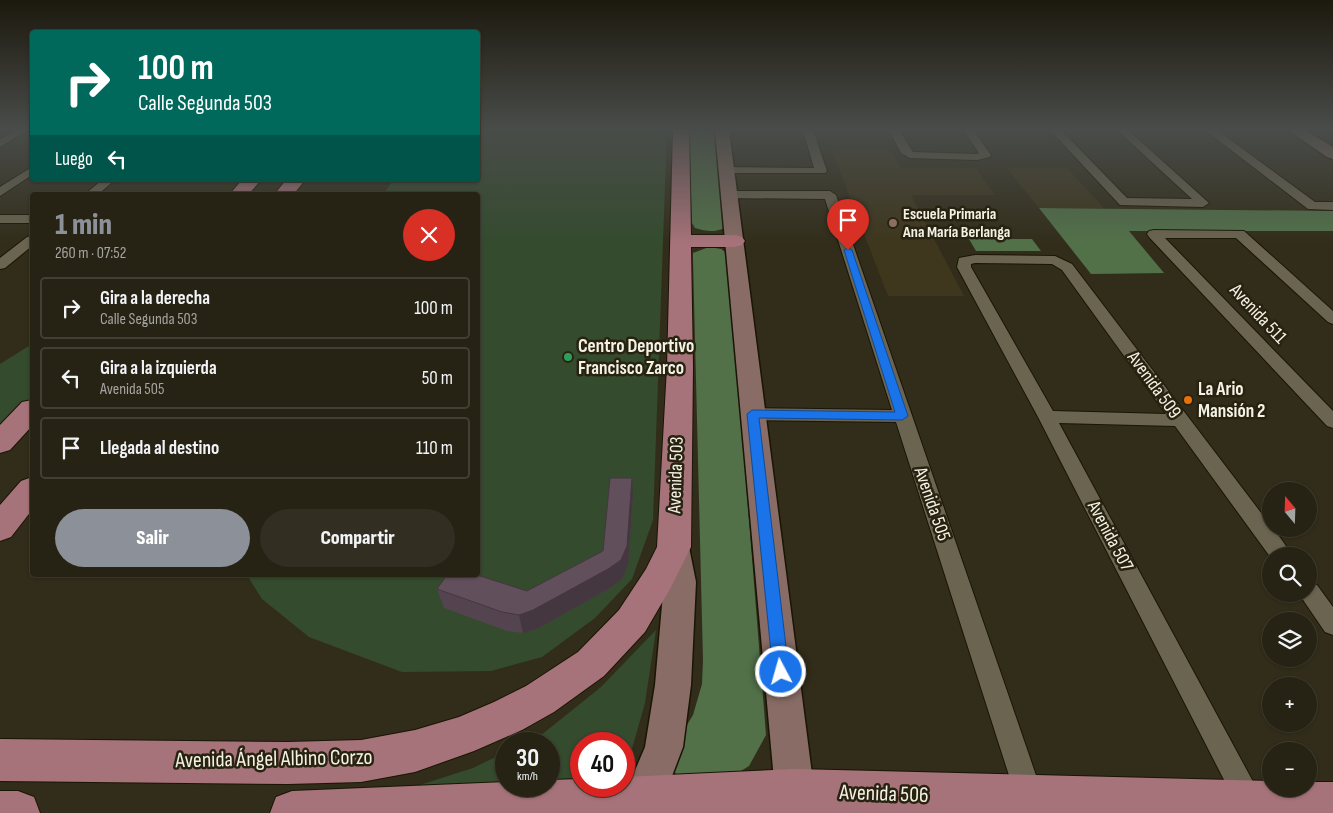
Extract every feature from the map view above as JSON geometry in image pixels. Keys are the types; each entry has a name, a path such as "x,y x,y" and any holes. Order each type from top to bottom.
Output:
{"main road":[{"name":"Avenida 503","path":"674,547 680,366 681,168"},
{"path":"241,192 250,182"},
{"path":"286,192 294,182"},
{"path":"681,241 734,241"},
{"path":"0,443 30,411"},
{"path":"0,528 30,491"},
{"name":"Avenida Ángel Albino Corzo","path":"0,760 288,763 361,761 415,751 459,737 508,716 540,699 591,664 632,621 658,579 674,547"},
{"path":"292,813 796,802"},
{"name":"Avenida 506","path":"796,802 1254,808 1333,804"},
{"path":"0,813 18,813"}],"street":[{"path":"796,802 726,170 821,171 820,168"},
{"path":"1092,168 1124,202 1203,202 1165,168"},
{"path":"1261,168 1312,206 1333,206"},
{"path":"0,192 30,171"},
{"path":"94,192 106,182"},
{"name":"Avenida 505","path":"729,195 830,195 1033,806"},
{"path":"0,219 30,219"},
{"name":"Avenida 511","path":"1331,419 1154,234 1238,234 1333,319"},
{"path":"0,265 30,242"},
{"name":"Avenida 509","path":"964,261 975,259 1046,260 1061,263 1072,271 1275,547"},
{"name":"Avenida 507","path":"964,261 964,267 1047,418 1254,808"},
{"path":"752,414 902,416"},
{"path":"1047,418 1180,420"},
{"name":"Avenida 503","path":"641,805 664,747 673,684 680,582 674,547"},
{"path":"1316,602 1333,625"}],"shaded area":[{"name":"Escuela Primaria Ana María Berlanga","path":"839,168 976,168 995,195 911,195 964,296 888,296"},
{"path":"1007,168 1067,168 1104,208 1039,208"}],"green space":[{"name":"Centro Deportivo Francisco Zarco","path":"480,168 666,168 653,520 632,579 595,618 542,657 491,671 402,672 309,637 262,599 248,577 480,577 480,192 385,192 392,182 480,182"},
{"path":"690,168 718,168 724,228 717,231 706,231 695,228 692,223"},
{"path":"1039,208 1333,211 1333,231 1129,231 1164,273 1091,274"},
{"path":"969,239 1032,239 1041,251 976,251"},
{"path":"709,247 721,249 728,254 766,735 749,766 723,782 679,783 671,761 679,738 693,715 702,684 703,660 693,253"},
{"path":"30,345 30,399 0,430 0,364"},
{"path":"656,630 645,703 635,738 635,732 570,732 570,779 560,780 560,732 545,732 601,687"},
{"path":"495,757 495,785 404,790 473,768"}],"building":[{"path":"610,478 632,478 627,546 621,560 608,569 533,610 519,615 502,612 437,589 446,577 480,576 527,591 603,551"}],"place":[{"name":"Escuela Primaria Ana María Berlanga","path":"893,223"},
{"name":"Centro Deportivo Francisco Zarco","path":"568,357"},
{"name":"La Ario Mansión 2","path":"1188,400"}],"route":[{"path":"781,672 752,414 902,416 848,250"}]}
